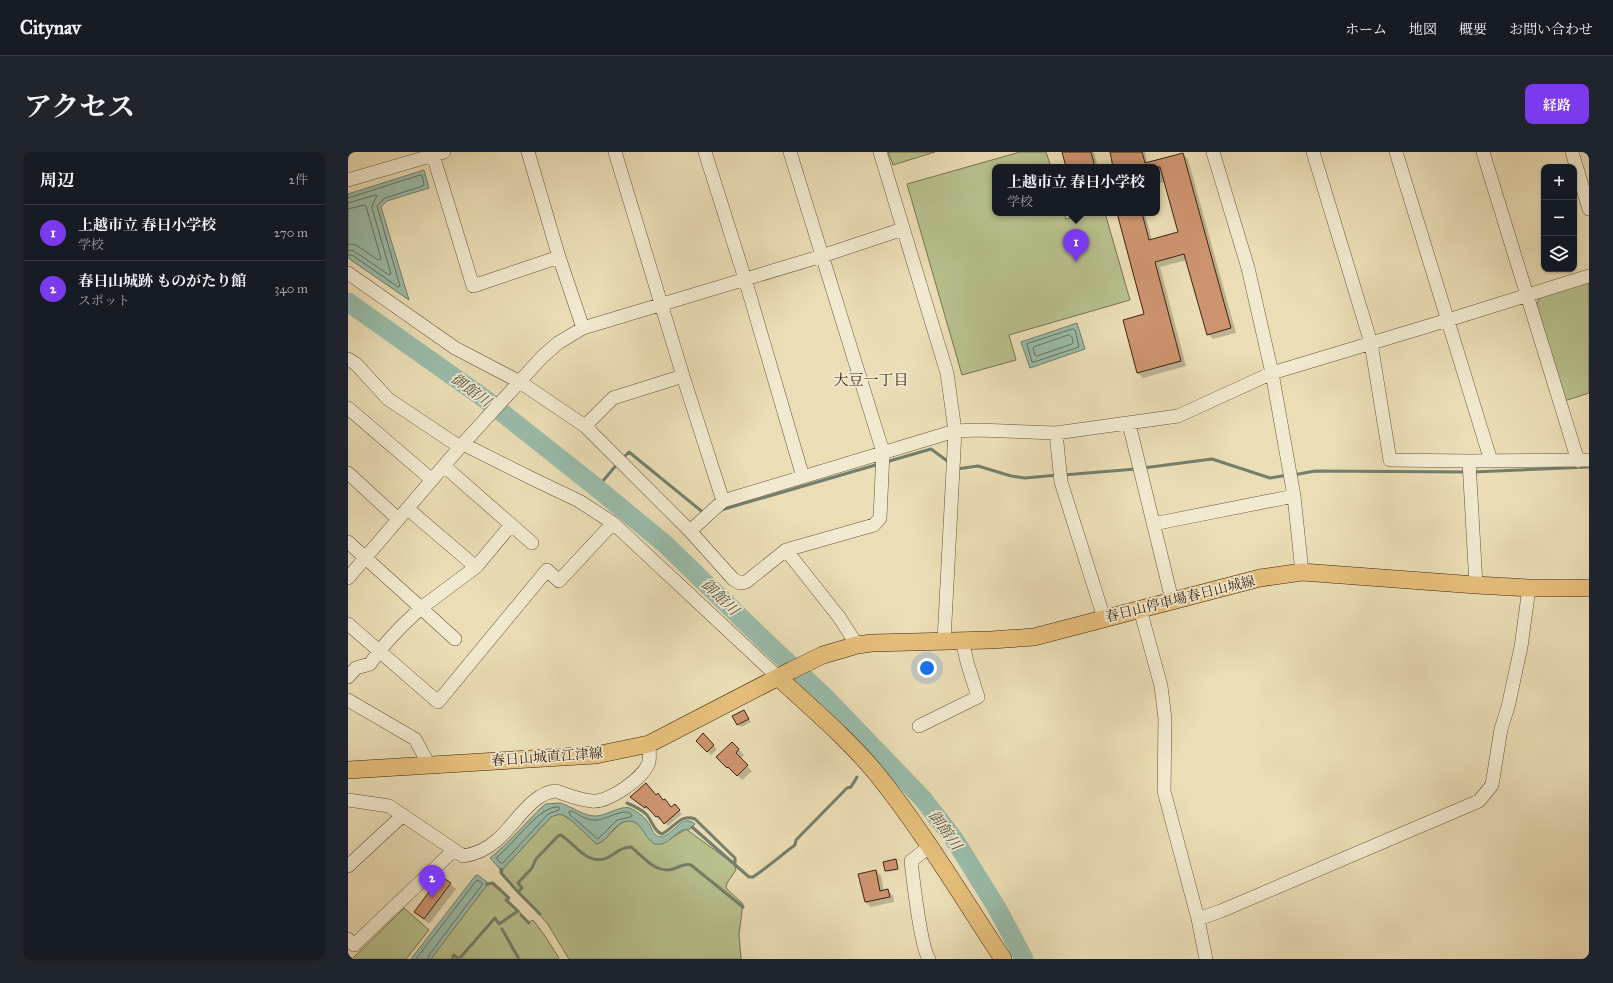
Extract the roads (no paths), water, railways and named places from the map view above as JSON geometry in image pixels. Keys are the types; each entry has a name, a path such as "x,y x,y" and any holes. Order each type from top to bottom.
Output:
{"main road":[{"name":"春日山停車場春日山城線","path":"785,673 823,655 857,645 872,643 991,640 1034,636 1260,578 1302,572 1529,588 1589,588"},
{"name":"春日山城直江津線","path":"348,770 596,755 649,744 785,673"},
{"path":"785,673 875,772 902,807 1003,959"}],"street":[{"path":"528,152 559,257 583,328"},
{"path":"615,152 683,376 723,501"},
{"path":"705,152 745,279 803,476"},
{"path":"348,272 455,348 520,382 585,426 690,531 733,579 740,583 746,582 786,550 874,525 880,518 883,452 790,152"},
{"path":"880,152 902,229 948,372 954,431 944,641"},
{"path":"1213,152 1248,268 1272,372 1294,496 1302,572"},
{"path":"1313,152 1370,344 1390,460 1583,460 1527,295 1483,152"},
{"path":"1396,152 1491,461"},
{"path":"1572,152 1589,209"},
{"path":"348,180 437,153 473,286 559,257"},
{"path":"348,578 462,445 542,357 558,343 583,328 822,256 902,229"},
{"path":"690,531 723,501 954,431 978,430 1056,433 1178,416 1272,372 1370,344 1589,276"},
{"path":"348,359 356,364 388,399 462,445 579,501 613,523 785,673"},
{"path":"585,426 613,398 683,376"},
{"path":"349,411 432,480"},
{"path":"1129,424 1172,600"},
{"path":"1056,433 1061,482 1104,618"},
{"path":"1469,461 1476,585"},
{"path":"444,466 532,543"},
{"path":"348,473 398,519"},
{"path":"1154,524 1294,496"},
{"path":"408,509 476,567"},
{"path":"348,624 438,702 547,570 559,581 613,523"},
{"path":"348,677 356,668 370,664 378,651 404,622 476,567 511,525"},
{"path":"348,542 455,640"},
{"path":"786,550 839,617 857,645"},
{"path":"1198,919 1221,911 1479,801 1492,785 1501,729 1508,707 1521,647 1529,588"},
{"path":"1140,609 1161,686 1164,719 1164,791 1198,919 1206,959"},
{"path":"919,726 978,697 962,640"},
{"path":"348,700 415,739 429,765"},
{"path":"348,800 389,806 464,856 475,854 498,840 538,797 549,792 556,791 593,802 606,799 626,788 644,771 649,762 649,744"},
{"path":"348,866 403,815"},
{"path":"929,846 910,861 926,956 929,959"},
{"path":"348,939 354,945 454,850"}],"water":[{"path":"424,170 429,188 387,201 381,207 409,300 348,258 348,194"},
{"path":"1077,323 1085,349 1030,368 1021,342"},
{"path":"560,803 592,816 601,815 627,807 630,808 644,817 654,833 660,837 665,836 681,823 686,821 690,821 695,824 689,830 681,831 665,843 656,844 649,840 637,824 629,821 624,822 597,844 571,820 561,814 558,814 551,817 503,869 500,869 490,858 505,845 543,806 546,804"},
{"path":"478,875 487,882 487,885 431,959 411,959 475,876"}],"waterway":[{"name":"御館川","path":"348,302 485,399 665,544 826,698 923,799 954,839 997,908 1024,959"},
{"path":"886,462 931,449 950,463"},
{"path":"622,459 629,452 705,514"},
{"path":"1143,468 1212,459 1270,478 1288,475"},
{"path":"597,488 618,463"},
{"path":"721,510 879,464"},
{"path":"957,469 978,466 1011,476 1025,478 1058,475"},
{"path":"1473,472 1589,467"},
{"path":"1063,475 1136,469"},
{"path":"1293,475 1315,471 1465,472"},
{"path":"692,827 749,877 753,877 795,845 796,840 847,788 851,787 857,777"},
{"path":"627,803 644,812 657,831 662,834 686,818 695,819 735,858 735,863"},
{"path":"501,869 501,873 518,892 522,888 518,883 532,868 536,859 558,836 561,835 583,854 595,859 602,860 621,849 631,847 650,864 661,869 667,870 684,865 691,865 743,907"},
{"path":"452,959 454,955 459,959 495,918 499,924 518,911 506,900 509,898 493,883 487,884"},
{"path":"518,892 540,914"},
{"path":"521,915 529,923"},
{"path":"502,929 519,959"}],"place":[{"name":"上越市立 春日小学校","path":"1076,262"},
{"name":"春日山城跡 ものがたり館","path":"432,898"}],"district":[{"name":"大豆一丁目","path":"871,380"}]}
